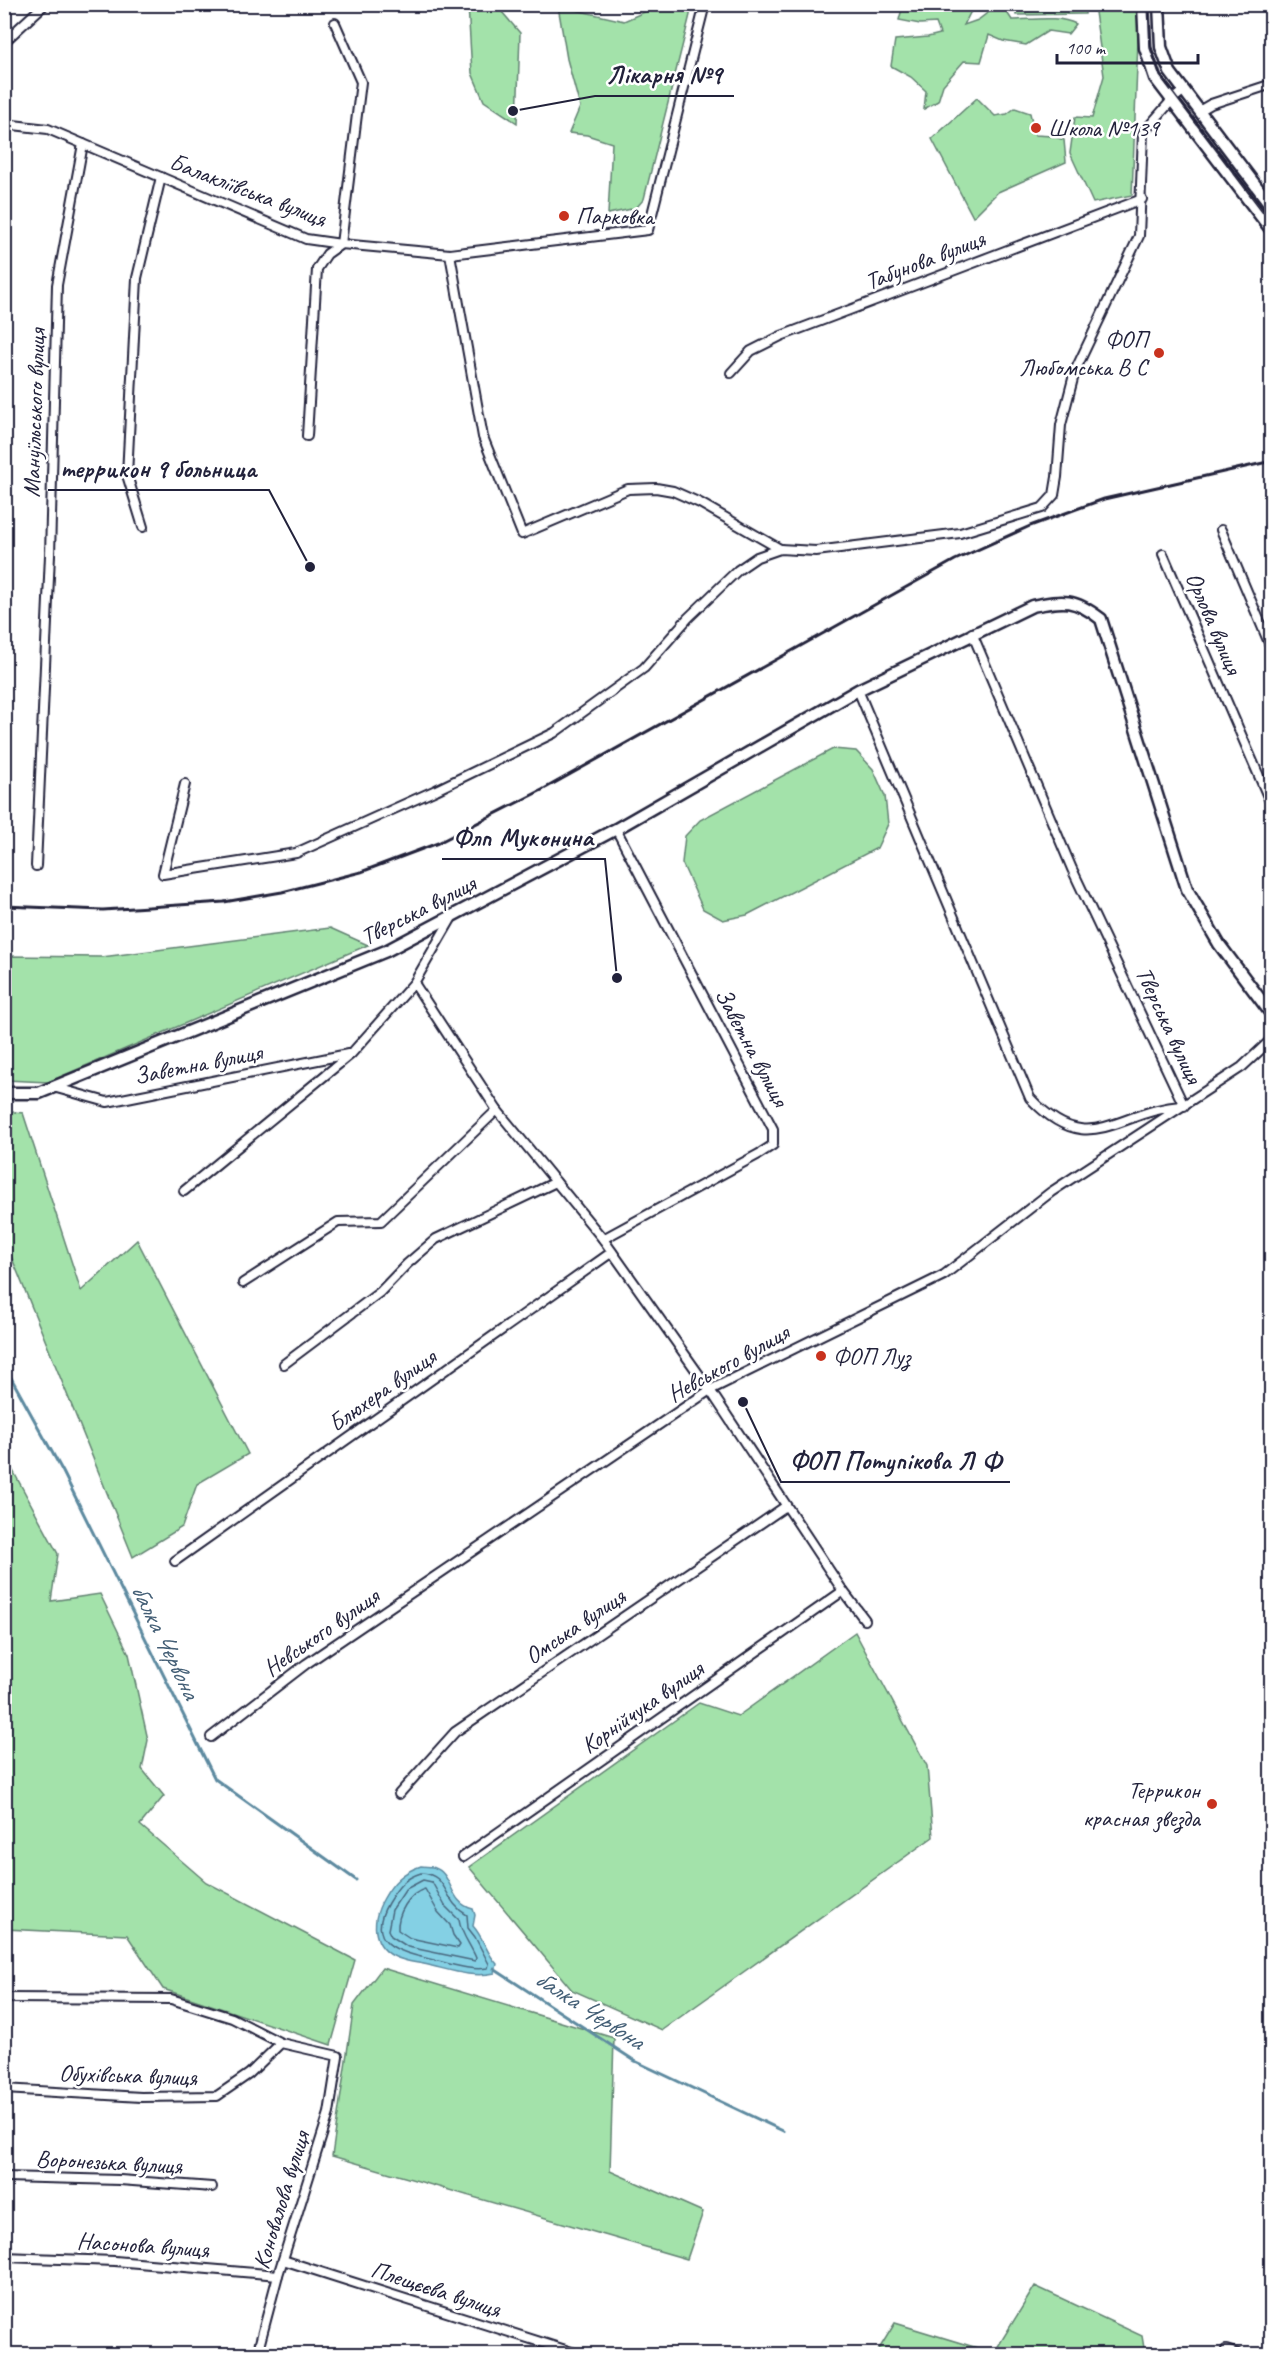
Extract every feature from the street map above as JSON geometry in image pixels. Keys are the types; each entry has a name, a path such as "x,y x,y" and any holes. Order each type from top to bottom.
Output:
{"main road":[{"path":"1143,4 1145,48 1155,78 1272,231"},
{"path":"1159,4 1161,47 1170,72 1272,207"},
{"name":"Тверська вулиця","path":"4,1094 39,1093 386,951 451,919 616,829 858,690 1032,606 1060,601 1083,605 1101,619 1187,889 1219,944 1272,1015"}],"street":[{"path":"4,42 45,4"},
{"name":"Балакліївська вулиця","path":"4,124 48,129 306,239 450,254 648,230 705,4"},
{"path":"307,436 317,269 327,254 341,244 361,82 335,23"},
{"path":"1199,111 1211,104 1272,84"},
{"path":"184,784 163,874 296,853 436,790 554,733 644,668 688,618 738,570 757,557 780,549 816,551 960,533 1042,508 1054,495 1060,425 1075,371 1139,236 1143,133 1172,100 1183,92"},
{"name":"Мануїльського вулиця","path":"36,866 50,555 57,285 83,144"},
{"path":"143,527 127,475 136,278 161,177"},
{"name":"Табунова вулиця","path":"730,373 751,351 781,336 1142,199"},
{"path":"450,254 483,437 522,534 628,489 656,488 673,491 700,503 780,549"},
{"name":"Орлова вулиця","path":"1221,530 1272,650"},
{"name":"Орлова вулиця","path":"1163,554 1272,806"},
{"name":"Тверська вулиця","path":"858,690 1030,1098 1057,1122 1075,1129 1096,1131 1166,1106 1184,1106 1072,869 972,633"},
{"name":"Заветна вулиця","path":"603,1239 759,1154 772,1145 773,1129 616,829"},
{"path":"184,1191 351,1054 414,983 451,919"},
{"path":"414,983 497,1110 603,1239 710,1390 843,1591 865,1620"},
{"name":"Невського вулиця","path":"211,1737 306,1664 710,1390 944,1275 1051,1192 1242,1067 1272,1039"},
{"name":"Заветна вулиця","path":"54,1087 107,1102 351,1054"},
{"path":"243,1283 338,1222 381,1221 497,1110"},
{"path":"284,1364 380,1292 436,1239 556,1182"},
{"name":"Блюхера вулиця","path":"175,1561 612,1252"},
{"name":"Омська вулиця","path":"399,1794 455,1732 786,1506"},
{"name":"Корнійчука вулиця","path":"463,1857 843,1591"},
{"path":"4,1998 171,1999 232,2018 281,2043"},
{"name":"Коновалова вулиця","path":"257,2355 278,2275 329,2113 338,2056 281,2043"},
{"name":"Обухівська вулиця","path":"4,2089 141,2097 217,2096 249,2074 281,2043"},
{"name":"Воронезька вулиця","path":"4,2177 120,2180 212,2187"},
{"name":"Насонова вулиця","path":"4,2257 115,2261 278,2275"},
{"name":"Плещєєва вулиця","path":"283,2260 578,2355"},
{"path":"1225,2355 1226,2350 1238,2355"}],"green space":[{"path":"468,5 496,5 520,33 517,123 484,101 472,73"},
{"path":"660,5 690,5 690,15 644,199 636,208 608,214 612,143 587,135 569,133 580,107 567,59 558,6 624,21"},
{"path":"903,5 974,5 964,25 978,20 990,11 1006,11 1012,20 1053,19 1076,24 1068,34 1048,31 1026,45 1003,41 989,35 981,62 964,61 943,85 938,101 924,109 926,91 911,77 891,66 895,40 940,34 936,23 920,24 899,20"},
{"path":"1016,5 1085,5 1085,14 1016,15"},
{"path":"1094,5 1138,5 1139,14 1132,195 1093,203 1070,153 1075,117 1092,118 1104,76"},
{"path":"977,98 995,116 1007,114 1015,108 1030,113 1035,135 1052,136 1064,140 1066,162 998,192 973,217 932,139"},
{"path":"833,749 856,751 873,769 885,796 888,824 877,848 747,915 723,920 703,909 682,863 685,836 700,820"},
{"path":"330,928 368,945 48,1082 5,1080 5,956 102,957"},
{"path":"4,1111 23,1113 81,1291 137,1240 248,1454 197,1484 182,1527 133,1557 5,1241"},
{"path":"4,1454 58,1554 51,1601 100,1594 129,1654 148,1740 142,1769 164,1796 140,1825 206,1882 355,1960 331,2045 163,1989 127,1935 5,1929"},
{"path":"855,1632 927,1766 933,1837 662,2030 572,1990 469,1867 699,1703 738,1716"},
{"path":"382,1968 614,2038 610,2171 703,2212 687,2259 332,2156 354,2005"},
{"path":"1035,2286 1142,2336 1145,2354 876,2354 895,2323 994,2353"}],"water":[{"path":"421,1866 434,1867 441,1871 459,1901 473,1909 475,1915 473,1926 497,1964 495,1973 479,1975 463,1973 407,1961 386,1951 380,1944 376,1918 384,1898 399,1878"}],"waterway":[{"name":"балка Червона","path":"4,1365 63,1472 215,1779 356,1880"},
{"name":"балка Червона","path":"494,1969 635,2061 783,2131"}],"tram line":[{"path":"1148,4 1150,48 1160,76 1272,224"}],"railway":[{"path":"4,906 103,910 224,902 282,892 361,872 438,843 542,790 955,560 1030,526 1104,499 1272,461"}],"place":[{"name":"Лікарня №9","path":"513,111"},
{"name":"Школа №139","path":"1036,128"},
{"name":"Парковка","path":"564,216"},
{"name":"ФОП Любомська В С","path":"1159,353"},
{"name":"террикон 9 больница","path":"310,567"},
{"name":"Флп Муконина","path":"617,978"},
{"name":"ФОП Луз","path":"821,1356"},
{"name":"ФОП Потупікова Л Ф","path":"743,1402"},
{"name":"Террикон красная звезда","path":"1212,1804"}]}
